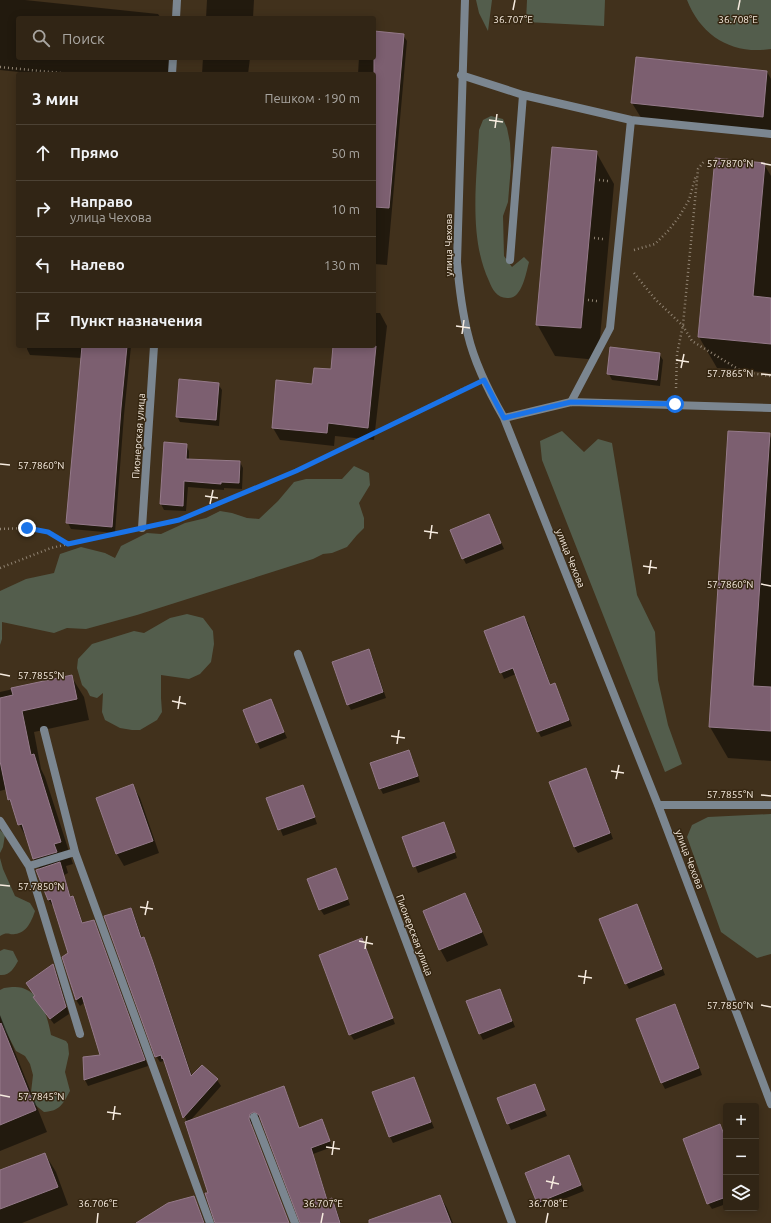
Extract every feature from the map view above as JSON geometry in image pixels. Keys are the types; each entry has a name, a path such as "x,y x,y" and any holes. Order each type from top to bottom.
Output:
{"street":[{"path":"176,16 177,0"},
{"name":"улица Чехова","path":"464,0 456,262 459,289 468,336 484,380 504,418 658,805 771,1104"},
{"path":"172,72 173,60"},
{"path":"461,75 523,95 631,120 771,134"},
{"path":"510,260 523,95"},
{"path":"571,402 610,328 631,120"},
{"name":"Пионерская улица","path":"142,528 154,348"},
{"path":"504,418 571,402 771,408"},
{"name":"Пионерская улица","path":"298,654 512,1223"},
{"path":"44,730 75,852 210,1223"},
{"path":"658,805 771,804"},
{"path":"0,821 28,866 80,1034"},
{"path":"28,866 75,852"},
{"path":"254,1117 296,1223"}],"path":[{"path":"0,67 51,72"},
{"path":"619,241 624,253 655,244 679,217 688,200 698,169 705,160"},
{"path":"675,404 678,354 683,326 698,169"},
{"path":"632,270 635,276 655,299 683,326 692,341 743,372 771,376"},
{"path":"0,568 51,548 179,520 296,471 484,380"},
{"path":"0,529 27,528 48,532 68,544"}],"green space":[{"path":"476,0 492,0 488,31 479,13"},
{"path":"527,0 605,0 604,26 526,22"},
{"path":"687,0 771,0 771,49 743,49 731,46 720,40 709,33 701,24 693,13"},
{"path":"491,116 503,119 507,128 510,143 511,166 508,202 503,216 504,256 512,267 524,257 529,262 525,279 520,290 516,295 507,298 503,298 498,295 490,284 482,264 476,226 475,207 479,130 483,120"},
{"path":"562,431 584,452 598,439 612,443 637,595 655,632 658,680 668,725 682,764 665,772 542,460 540,441"},
{"path":"354,466 369,473 370,485 359,503 364,518 364,528 347,547 137,615 86,629 67,628 54,633 2,622 2,639 0,645 0,591 26,579 54,573 60,554 81,547 105,553 115,558 121,546 147,533 161,534 185,523 206,518 220,511 247,518 259,519 278,501 294,482 306,479 342,479"},
{"path":"187,614 203,618 213,631 214,644 211,662 200,674 189,679 161,675 162,712 157,720 140,730 120,728 105,720 102,712 103,693 97,698 90,696 82,685 77,668 78,659 92,644 134,631 144,633 170,618"},
{"path":"771,814 771,954 757,958 721,932 687,837 692,825 708,817"},
{"path":"0,830 5,835 3,847 0,853"},
{"path":"0,858 3,869 15,896 30,903 35,911 31,922 26,929 19,933 6,933 0,936"},
{"path":"4,949 13,951 18,961 9,973 0,975 0,951"},
{"path":"12,987 23,988 36,996 46,1015 51,1035 66,1041 68,1044 69,1054 65,1072 70,1091 63,1103 54,1110 44,1112 30,1101 33,1075 30,1064 25,1056 16,1051 5,1030 0,1016 0,990"}],"building":[{"path":"376,31 404,34 389,208 376,207 376,72 374,72 374,60 376,60"},
{"path":"636,57 767,71 763,117 631,103"},
{"path":"552,147 597,151 581,328 536,325"},
{"path":"715,158 765,163 753,296 771,298 771,344 698,337"},
{"path":"610,347 660,353 657,380 607,374"},
{"path":"82,348 127,348 112,527 66,523"},
{"path":"333,348 376,348 368,428 328,423 327,433 272,428 276,380 312,384 314,368 331,369"},
{"path":"179,379 219,383 216,420 176,417"},
{"path":"728,431 770,433 753,686 771,687 771,731 709,727"},
{"path":"164,442 187,444 186,459 240,461 239,483 221,482 221,484 184,481 183,506 160,504"},
{"path":"489,514 501,543 462,559 450,530"},
{"path":"524,616 550,685 555,683 569,720 537,732 513,668 500,673 484,631"},
{"path":"369,649 383,692 347,705 332,662"},
{"path":"72,675 77,699 22,711 31,755 34,754 61,842 54,844 57,852 33,859 22,824 18,825 10,799 8,800 0,761 0,698 13,695 11,688"},
{"path":"271,699 284,732 256,743 243,710"},
{"path":"409,750 418,776 379,789 370,763"},
{"path":"586,768 610,833 574,847 549,782"},
{"path":"133,784 153,841 116,854 96,798"},
{"path":"303,785 315,817 278,830 266,798"},
{"path":"444,822 455,852 413,867 402,837"},
{"path":"60,862 70,897 73,896 82,923 94,920 145,1060 84,1080 83,1057 100,1055 82,996 76,1000 62,957 68,953 51,899 48,900 36,870"},
{"path":"336,868 348,899 319,910 307,879"},
{"path":"465,893 482,932 439,950 423,911"},
{"path":"637,904 662,969 625,984 599,919"},
{"path":"131,908 141,938 144,937 153,962 191,1076 202,1065 218,1079 183,1118 163,1058 162,1059 161,1055 155,1057 104,916"},
{"path":"362,938 393,1018 349,1035 319,955"},
{"path":"53,964 66,1007 50,1019 33,997 35,996 26,983"},
{"path":"500,989 512,1021 479,1034 466,1001"},
{"path":"675,1004 699,1068 661,1083 636,1019"},
{"path":"1,1023 36,1110 0,1125 0,1024"},
{"path":"414,1077 431,1122 389,1137 372,1092"},
{"path":"535,1084 545,1110 507,1124 497,1098"},
{"path":"284,1086 299,1128 322,1119 330,1141 311,1148 327,1200 332,1198 340,1223 300,1223 259,1115 254,1112 250,1114 249,1119 289,1223 215,1223 205,1193 208,1193 185,1122"},
{"path":"720,1124 723,1132 723,1198 707,1204 683,1139"},
{"path":"45,1153 58,1187 0,1209 0,1170"},
{"path":"569,1155 581,1185 537,1203 525,1173"},
{"path":"440,1195 451,1223 369,1223 369,1220"},
{"path":"194,1196 204,1223 136,1223 168,1203"}],"route":[{"path":"27,528 48,532 68,544 179,520 296,471 484,380 504,418 571,402 675,404"}]}
